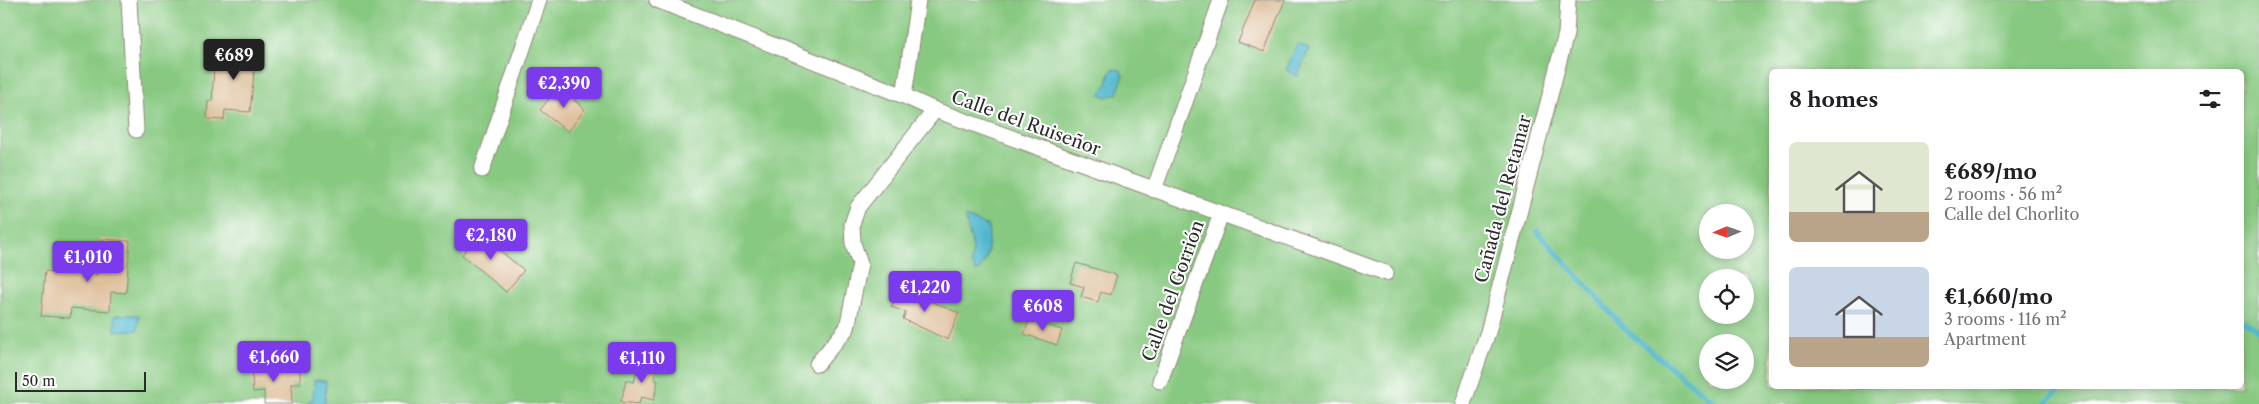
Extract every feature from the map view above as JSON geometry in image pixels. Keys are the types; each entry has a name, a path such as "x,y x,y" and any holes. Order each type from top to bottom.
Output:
{"street":[{"path":"129,0 136,130"},
{"path":"482,170 539,0"},
{"name":"Calle del Ruiseñor","path":"657,0 904,96 935,110 1386,273"},
{"path":"904,96 918,0"},
{"path":"1154,190 1221,0"},
{"name":"Cañada del Retamar","path":"1463,404 1488,332 1566,34 1568,0"},
{"path":"817,364 847,328 860,264 853,243 852,224 858,207 935,110"},
{"name":"Calle del Gorrión","path":"1160,381 1221,214"}],"green space":[{"path":"0,0 2259,0 2259,404 0,404"}],"water":[{"path":"1297,44 1309,49 1298,76 1286,70"},
{"path":"1114,69 1121,70 1123,77 1117,94 1106,97 1100,94 1107,84 1110,72"},
{"path":"965,217 989,226 986,257 981,268 976,272 971,262 973,249"},
{"path":"115,315 139,315 138,330 115,331"},
{"path":"314,380 326,381 325,404 309,404 309,400 313,400"}],"building":[{"path":"1255,0 1285,0 1264,52 1238,42"},
{"path":"228,41 257,43 250,112 225,110 224,120 207,119 208,101 212,101 214,65 226,66"},
{"path":"568,86 579,94 574,100 585,109 568,132 540,110 551,96 557,100"},
{"path":"474,230 524,270 506,292 462,255 467,248 462,244"},
{"path":"100,239 130,241 126,293 111,292 110,311 71,308 70,318 41,316 45,271 97,275"},
{"path":"1076,263 1117,275 1111,295 1101,292 1098,302 1081,297 1084,287 1070,283"},
{"path":"900,284 915,290 913,294 959,313 948,340 903,319 906,312 891,307"},
{"path":"1030,319 1062,330 1057,345 1024,334"},
{"path":"640,360 658,364 654,379 658,381 654,400 641,397 639,404 621,402 626,380 634,382"},
{"path":"269,362 270,370 300,369 300,384 291,384 292,404 264,404 264,391 253,392 251,363"}],"waterway":[{"path":"1537,231 1627,331 1712,401 1722,404"},
{"path":"2244,321 2259,330"},
{"path":"2044,404 2061,389"}]}
